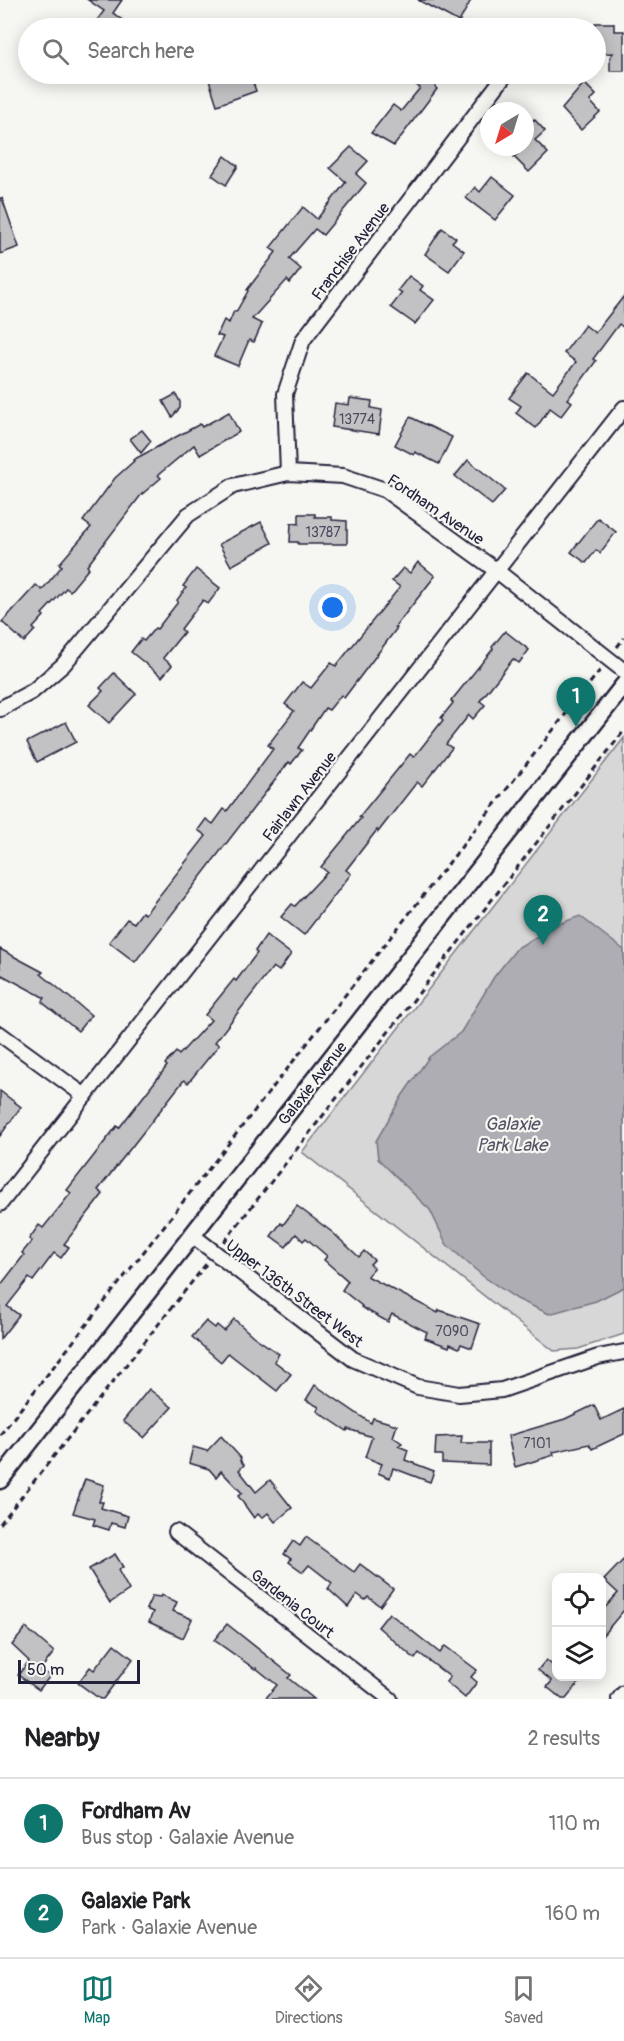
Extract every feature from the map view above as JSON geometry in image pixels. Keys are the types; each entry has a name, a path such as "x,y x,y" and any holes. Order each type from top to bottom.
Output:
{"street":[{"name":"Franchise Avenue","path":"288,473 285,394 303,340 498,84"},
{"name":"Fairlawn Avenue","path":"0,1204 624,408"},
{"name":"Fordham Avenue","path":"0,709 33,691 63,665 188,515 233,486 288,473 343,476 385,490 497,571 624,671"},
{"name":"Galaxie Avenue","path":"0,1480 624,685"},
{"path":"0,1034 85,1096"},
{"name":"Upper 136th Street West","path":"192,1235 353,1359 418,1387 459,1394 502,1390 598,1357 624,1352"},
{"name":"Gardenia Court","path":"176,1532 390,1699"},
{"path":"619,1699 624,1693"}],"path":[{"path":"0,1435 598,672"},
{"path":"0,1524 624,730"}],"shaded area":[{"name":"Galaxie Park Lake","path":"624,738 624,1334 578,1349 554,1351 302,1152"}],"water":[{"name":"Galaxie Park Lake","path":"580,916 624,950 624,1287 596,1301 549,1314 517,1299 484,1277 447,1245 430,1210 378,1159 376,1141 402,1096 429,1057 461,1032 494,977 517,948 556,925"}],"building":[{"path":"88,0 122,0 113,13 120,18 99,18 104,11"},
{"path":"418,0 471,0 461,18 452,18"},
{"path":"606,23 614,23 614,31 624,31 624,71 610,71 610,57 613,53 606,53"},
{"path":"210,84 254,84 256,91 217,105"},
{"path":"415,84 437,84 435,87 437,89 394,146 371,133 393,105 401,111 420,88"},
{"path":"585,84 596,95 590,101 600,112 581,130 562,109"},
{"path":"534,119 545,131 535,140 548,153 529,172 514,157 534,156"},
{"path":"351,147 368,161 356,174 366,183 323,235 315,229 289,259 301,269 290,283 287,280 252,319 262,324 254,342 249,340 238,366 214,356 223,337 217,335 224,320 229,323 247,290 276,252 270,248 303,207 317,219 346,182 330,168"},
{"path":"225,156 238,166 226,185 212,175"},
{"path":"492,177 515,195 495,220 466,198 475,187 480,192"},
{"path":"0,198 2,198 19,247 0,254"},
{"path":"442,228 456,238 452,242 464,251 449,271 425,254"},
{"path":"409,276 423,286 420,290 434,300 415,324 391,307 402,293 398,290"},
{"path":"624,296 624,328 619,324 593,359 596,361 568,399 572,402 561,416 550,408 536,428 516,413 521,406 509,398 528,373 553,392 576,362 564,353 585,325 595,333"},
{"path":"176,394 180,408 172,417 163,401"},
{"path":"350,398 372,401 371,408 382,410 379,434 332,427 335,403 349,405"},
{"path":"229,412 239,432 200,455 194,445 158,475 161,478 141,495 87,566 89,568 70,591 66,588 42,614 44,616 33,628 35,630 24,642 2,622 36,585 42,590 62,566 59,564 91,527 83,521 115,478 133,460 200,424 202,427"},
{"path":"410,417 452,437 439,464 395,445"},
{"path":"142,430 151,441 141,453 130,439"},
{"path":"468,460 505,490 492,505 455,476"},
{"path":"299,514 315,514 315,517 332,517 332,520 347,521 347,544 290,542 291,523 299,524"},
{"path":"598,518 616,532 600,553 596,550 586,563 571,552"},
{"path":"261,522 272,543 231,566 219,544"},
{"path":"418,562 435,576 344,698 341,695 329,710 325,708 298,748 302,750 291,764 289,762 135,962 109,942 127,919 134,923 142,912 145,914 206,836 198,830 206,819 213,824 224,809 227,811 273,749 268,745 294,711 285,704 302,682 311,688 331,663 336,666 400,587 392,581 403,568 410,573"},
{"path":"196,569 220,588 208,604 203,600 181,629 184,632 163,658 172,665 162,677 131,652 141,639 144,641 155,628 157,629 178,602 177,600 186,588 183,586"},
{"path":"505,631 529,650 519,663 513,659 480,701 485,705 473,719 469,715 446,744 452,748 422,786 417,782 378,832 377,830 346,870 351,874 304,935 281,917 292,904 295,906 327,872 321,867 410,754 414,757 443,720 441,718 453,703 451,701"},
{"path":"114,673 136,694 109,723 89,705 103,691 100,688"},
{"path":"66,722 76,742 37,762 27,742"},
{"path":"266,935 291,954 279,971 273,967 215,1042 219,1045 188,1083 184,1080 98,1190 103,1194 64,1244 69,1247 61,1258 54,1253 33,1281 29,1278 7,1306 19,1315 0,1339 0,1286 24,1255 22,1253 32,1241 29,1239 39,1225 43,1228 71,1193 67,1190 117,1126 119,1128 167,1066 165,1064 176,1052 179,1055 211,1020 205,1015 234,979 236,981 257,953 255,951"},
{"path":"0,949 43,972 41,974 91,1015 78,1031 42,1002 45,998 0,974"},
{"path":"0,1091 21,1107 0,1136"},
{"path":"297,1206 332,1232 359,1257 364,1251 374,1260 370,1264 374,1268 367,1276 438,1313 439,1310 480,1324 472,1348 461,1344 459,1348 450,1344 449,1347 425,1338 427,1332 392,1314 388,1322 361,1307 342,1290 348,1281 324,1260 327,1256 306,1238 303,1241 296,1234 286,1247 271,1236 281,1223 283,1225"},
{"path":"234,1319 279,1354 274,1361 291,1374 277,1391 228,1353 221,1362 192,1337 206,1321 215,1328 217,1325 224,1331"},
{"path":"315,1385 371,1423 373,1418 397,1425 393,1437 402,1443 398,1446 408,1450 405,1460 434,1471 430,1482 393,1468 390,1478 378,1473 382,1464 365,1457 372,1437 348,1429 347,1431 317,1411 319,1407 306,1400"},
{"path":"149,1389 172,1407 144,1438 123,1421"},
{"path":"594,1405 601,1420 624,1409 624,1434 592,1449 589,1444 553,1452 554,1455 515,1467 508,1436 565,1419"},
{"path":"221,1436 241,1458 244,1465 239,1470 256,1492 270,1480 292,1508 275,1522 268,1513 262,1518 258,1514 254,1518 238,1496 242,1493 221,1471 216,1477 209,1469 189,1463 193,1447 207,1451"},
{"path":"462,1436 461,1443 489,1443 489,1465 442,1463 442,1455 435,1455 436,1437"},
{"path":"85,1479 104,1485 99,1502 103,1502 101,1508 128,1516 125,1527 111,1523 109,1530 93,1525 95,1519 73,1513"},
{"path":"306,1537 354,1572 360,1564 393,1589 380,1606 368,1597 365,1600 357,1594 348,1607 328,1589 332,1583 309,1565 303,1572 289,1562 291,1559 284,1554 293,1541 300,1546"},
{"path":"115,1554 123,1567 118,1570 129,1590 110,1603 89,1569"},
{"path":"624,1559 624,1610 606,1631 606,1606 618,1593 606,1582 606,1578"},
{"path":"162,1595 177,1602 173,1611 192,1619 183,1638 149,1622 153,1612 146,1609 152,1596 161,1597"},
{"path":"389,1613 440,1653 445,1646 477,1670 471,1677 477,1682 465,1698 446,1682 450,1677 419,1653 415,1659 378,1627"},
{"path":"227,1624 291,1675 288,1678 314,1699 265,1699 277,1685 214,1640"},
{"path":"26,1628 54,1652 41,1669 50,1676 39,1690 18,1675 29,1661 12,1645"},
{"path":"114,1644 133,1659 103,1699 100,1699 78,1683 90,1667 94,1670"},
{"path":"546,1660 552,1665 552,1681 538,1670"},
{"path":"552,1681 579,1683 566,1699 562,1699 547,1687"}],"place":[{"name":"Fordham Av","path":"576,727"},
{"name":"Galaxie Park","path":"543,945"}]}
